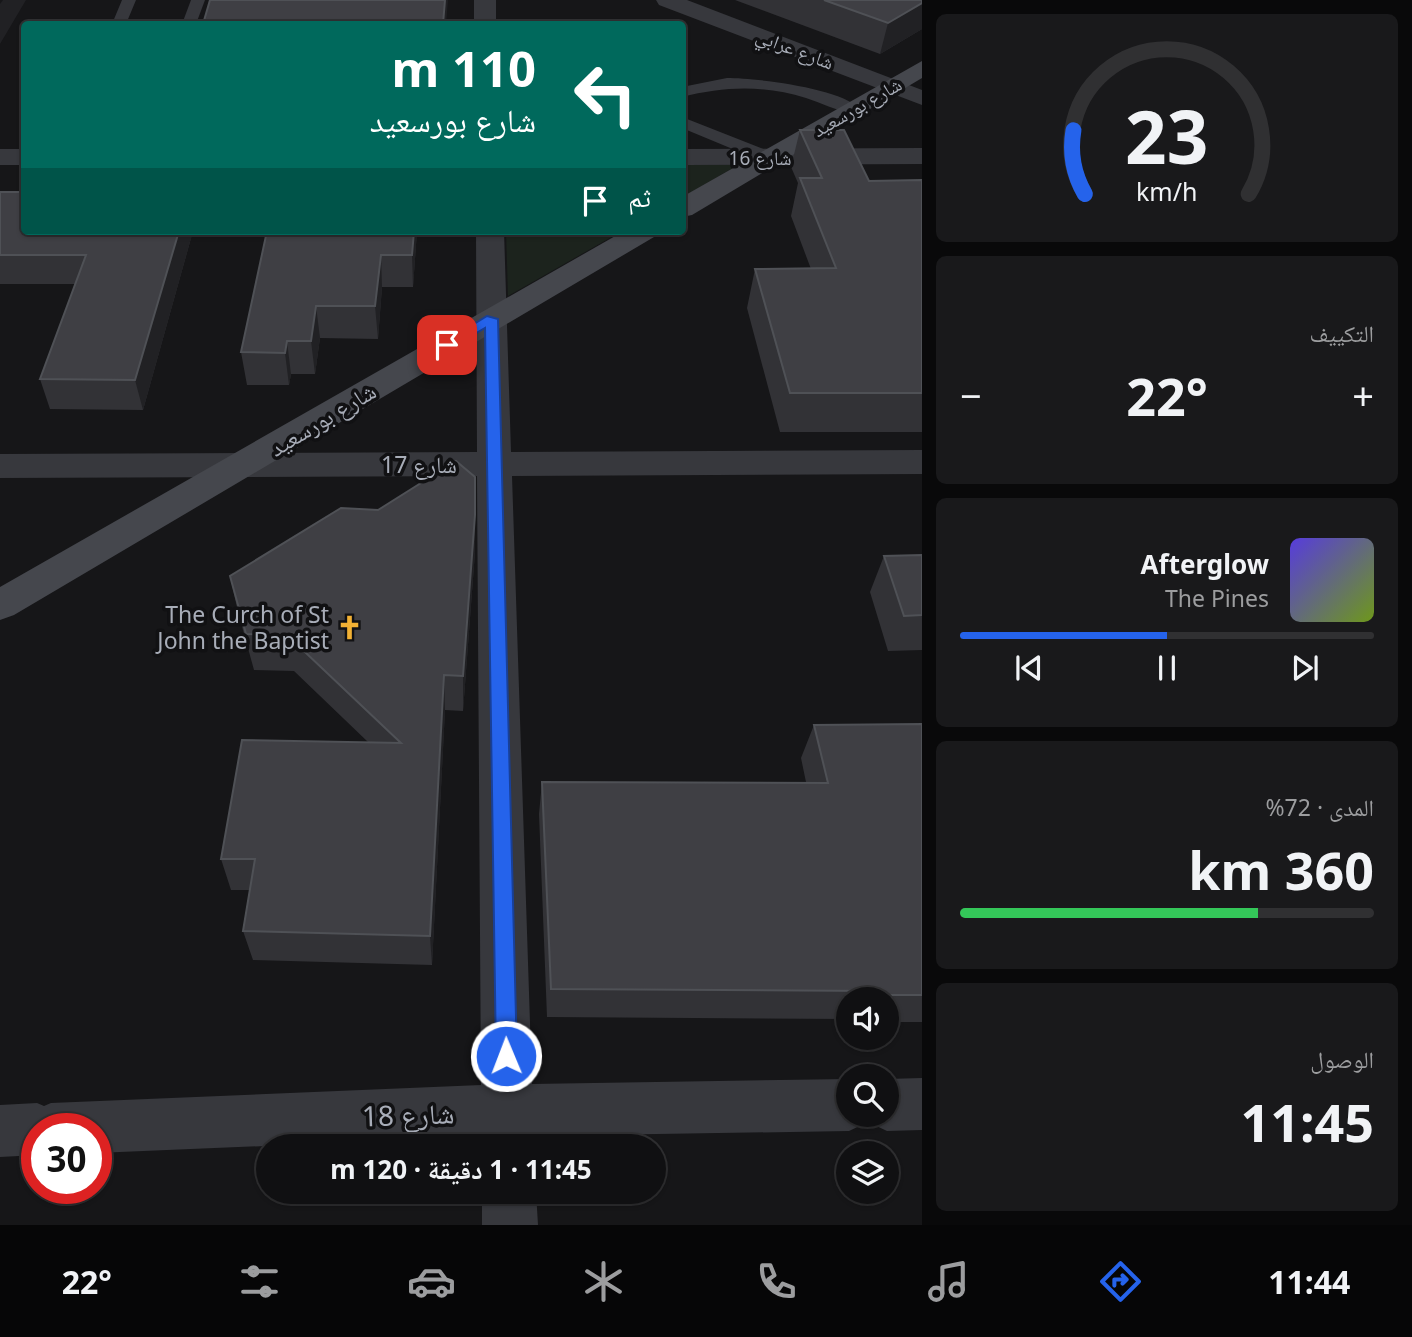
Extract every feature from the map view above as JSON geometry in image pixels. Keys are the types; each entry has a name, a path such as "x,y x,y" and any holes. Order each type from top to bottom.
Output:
{"main road":[{"name":"شارع بورسعيد","path":"686,207 922,68"},
{"name":"شارع بورسعيد","path":"0,605 637,235"}],"street":[{"path":"485,0 485,21"},
{"name":"شارع عرابي","path":"667,0 922,98"},
{"name":"شارع 16","path":"686,157 922,156"},
{"path":"0,157 21,157"},
{"path":"489,235 508,1128"},
{"name":"شارع 17","path":"0,466 922,461"},
{"path":"899,1105 922,1104"},
{"name":"شارع 18","path":"112,1129 508,1128 836,1106"},
{"path":"0,1131 21,1130"},
{"path":"509,1204 510,1225"}],"lane":[{"path":"120,21 129,0"},
{"path":"190,21 198,0"},
{"path":"686,91 721,83 770,83 794,88 852,109"},
{"path":"686,124 770,158"}],"shaded area":[{"path":"686,165 738,165 686,195"},
{"path":"506,235 615,235 508,296"}],"building":[{"path":"210,0 445,0 443,21 204,21"},
{"path":"824,0 922,0 922,3 888,23"},
{"path":"800,130 844,130 869,181 922,180 922,393 790,393 755,269 836,268 800,178 822,178"},
{"path":"0,192 21,192 21,235 178,235 135,380 40,379 86,255 0,255"},
{"path":"266,235 414,235 412,255 381,255 375,306 316,306 311,341 287,341 285,353 241,352"},
{"path":"456,461 475,477 475,515 463,676 444,675 430,936 243,931 255,859 221,859 242,740 401,743 287,635 246,634 230,576 341,508 378,510"},
{"path":"922,555 922,615 904,616 884,556"},
{"path":"922,724 922,995 899,995 899,987 836,987 836,991 551,989 542,782 828,783 814,725"}],"place":[{"name":"The Curch of St John the Baptist","path":"349,627"}],"route":[{"path":"447,345 492,319 506,1056"}]}
